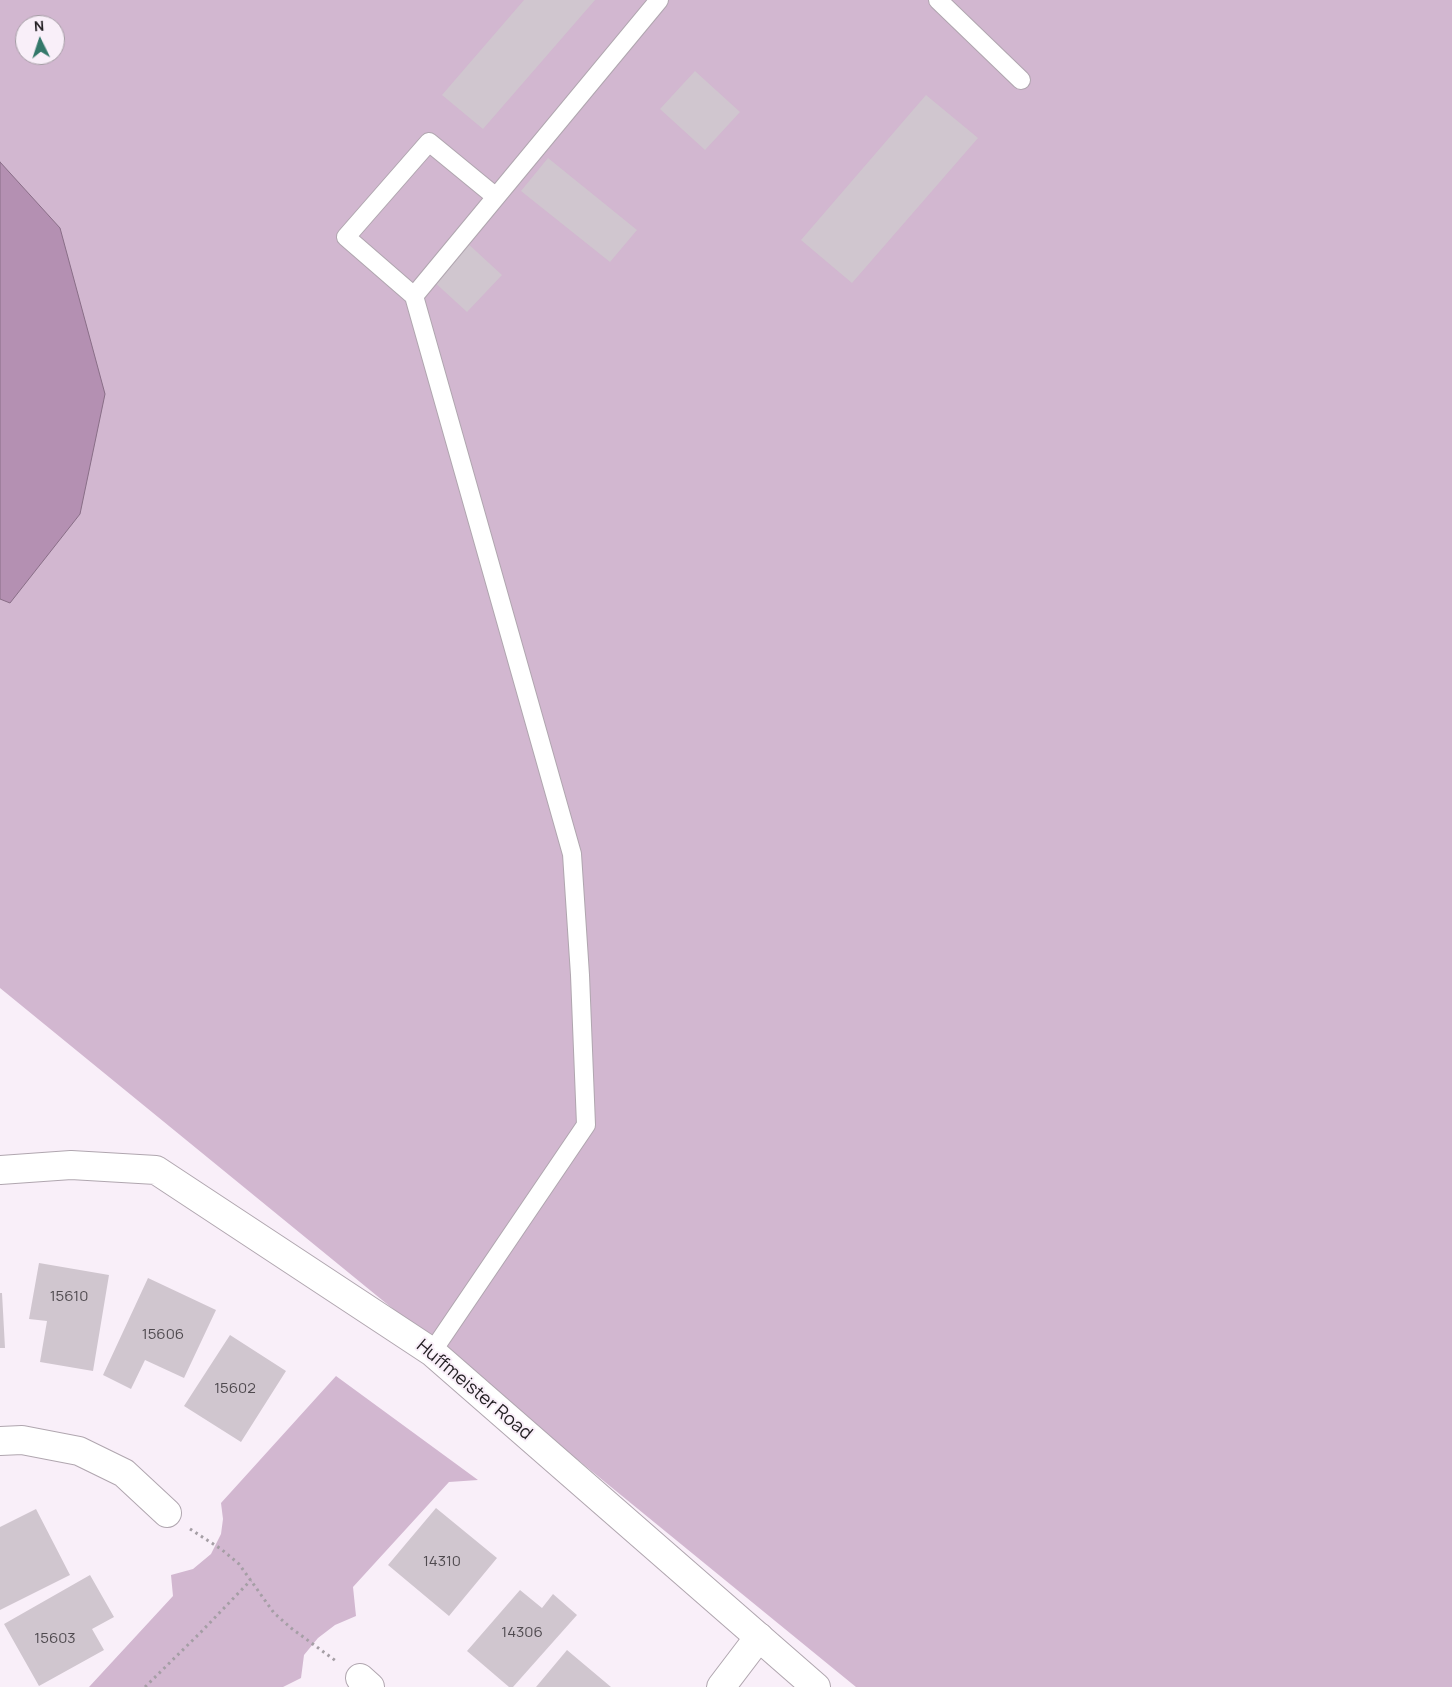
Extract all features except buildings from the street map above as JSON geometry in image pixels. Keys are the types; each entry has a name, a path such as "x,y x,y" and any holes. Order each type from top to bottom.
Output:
{"street":[{"name":"Huffmeister Road","path":"0,1170 71,1165 156,1170 432,1352 814,1686"},
{"path":"0,1441 22,1440 80,1451 124,1472 167,1514"},
{"path":"721,1687 759,1637"}],"lane":[{"path":"414,296 660,0"},
{"path":"938,0 1021,80"},
{"path":"432,1352 586,1125 572,854 414,296 346,237 429,142 496,197"}],"path":[{"path":"167,1514 221,1549 239,1564 274,1614 365,1683"},
{"path":"145,1687 251,1580"}],"shaded area":[{"path":"0,0 1452,0 1452,1687 856,1687 0,988"},
{"path":"0,162 60,228 105,394 80,514 10,603 0,599"},
{"path":"336,1376 478,1480 449,1482 353,1587 356,1616 335,1625 318,1638 304,1655 301,1678 283,1687 89,1687 173,1596 171,1575 193,1569 211,1554 221,1534 223,1519 221,1503"}]}
